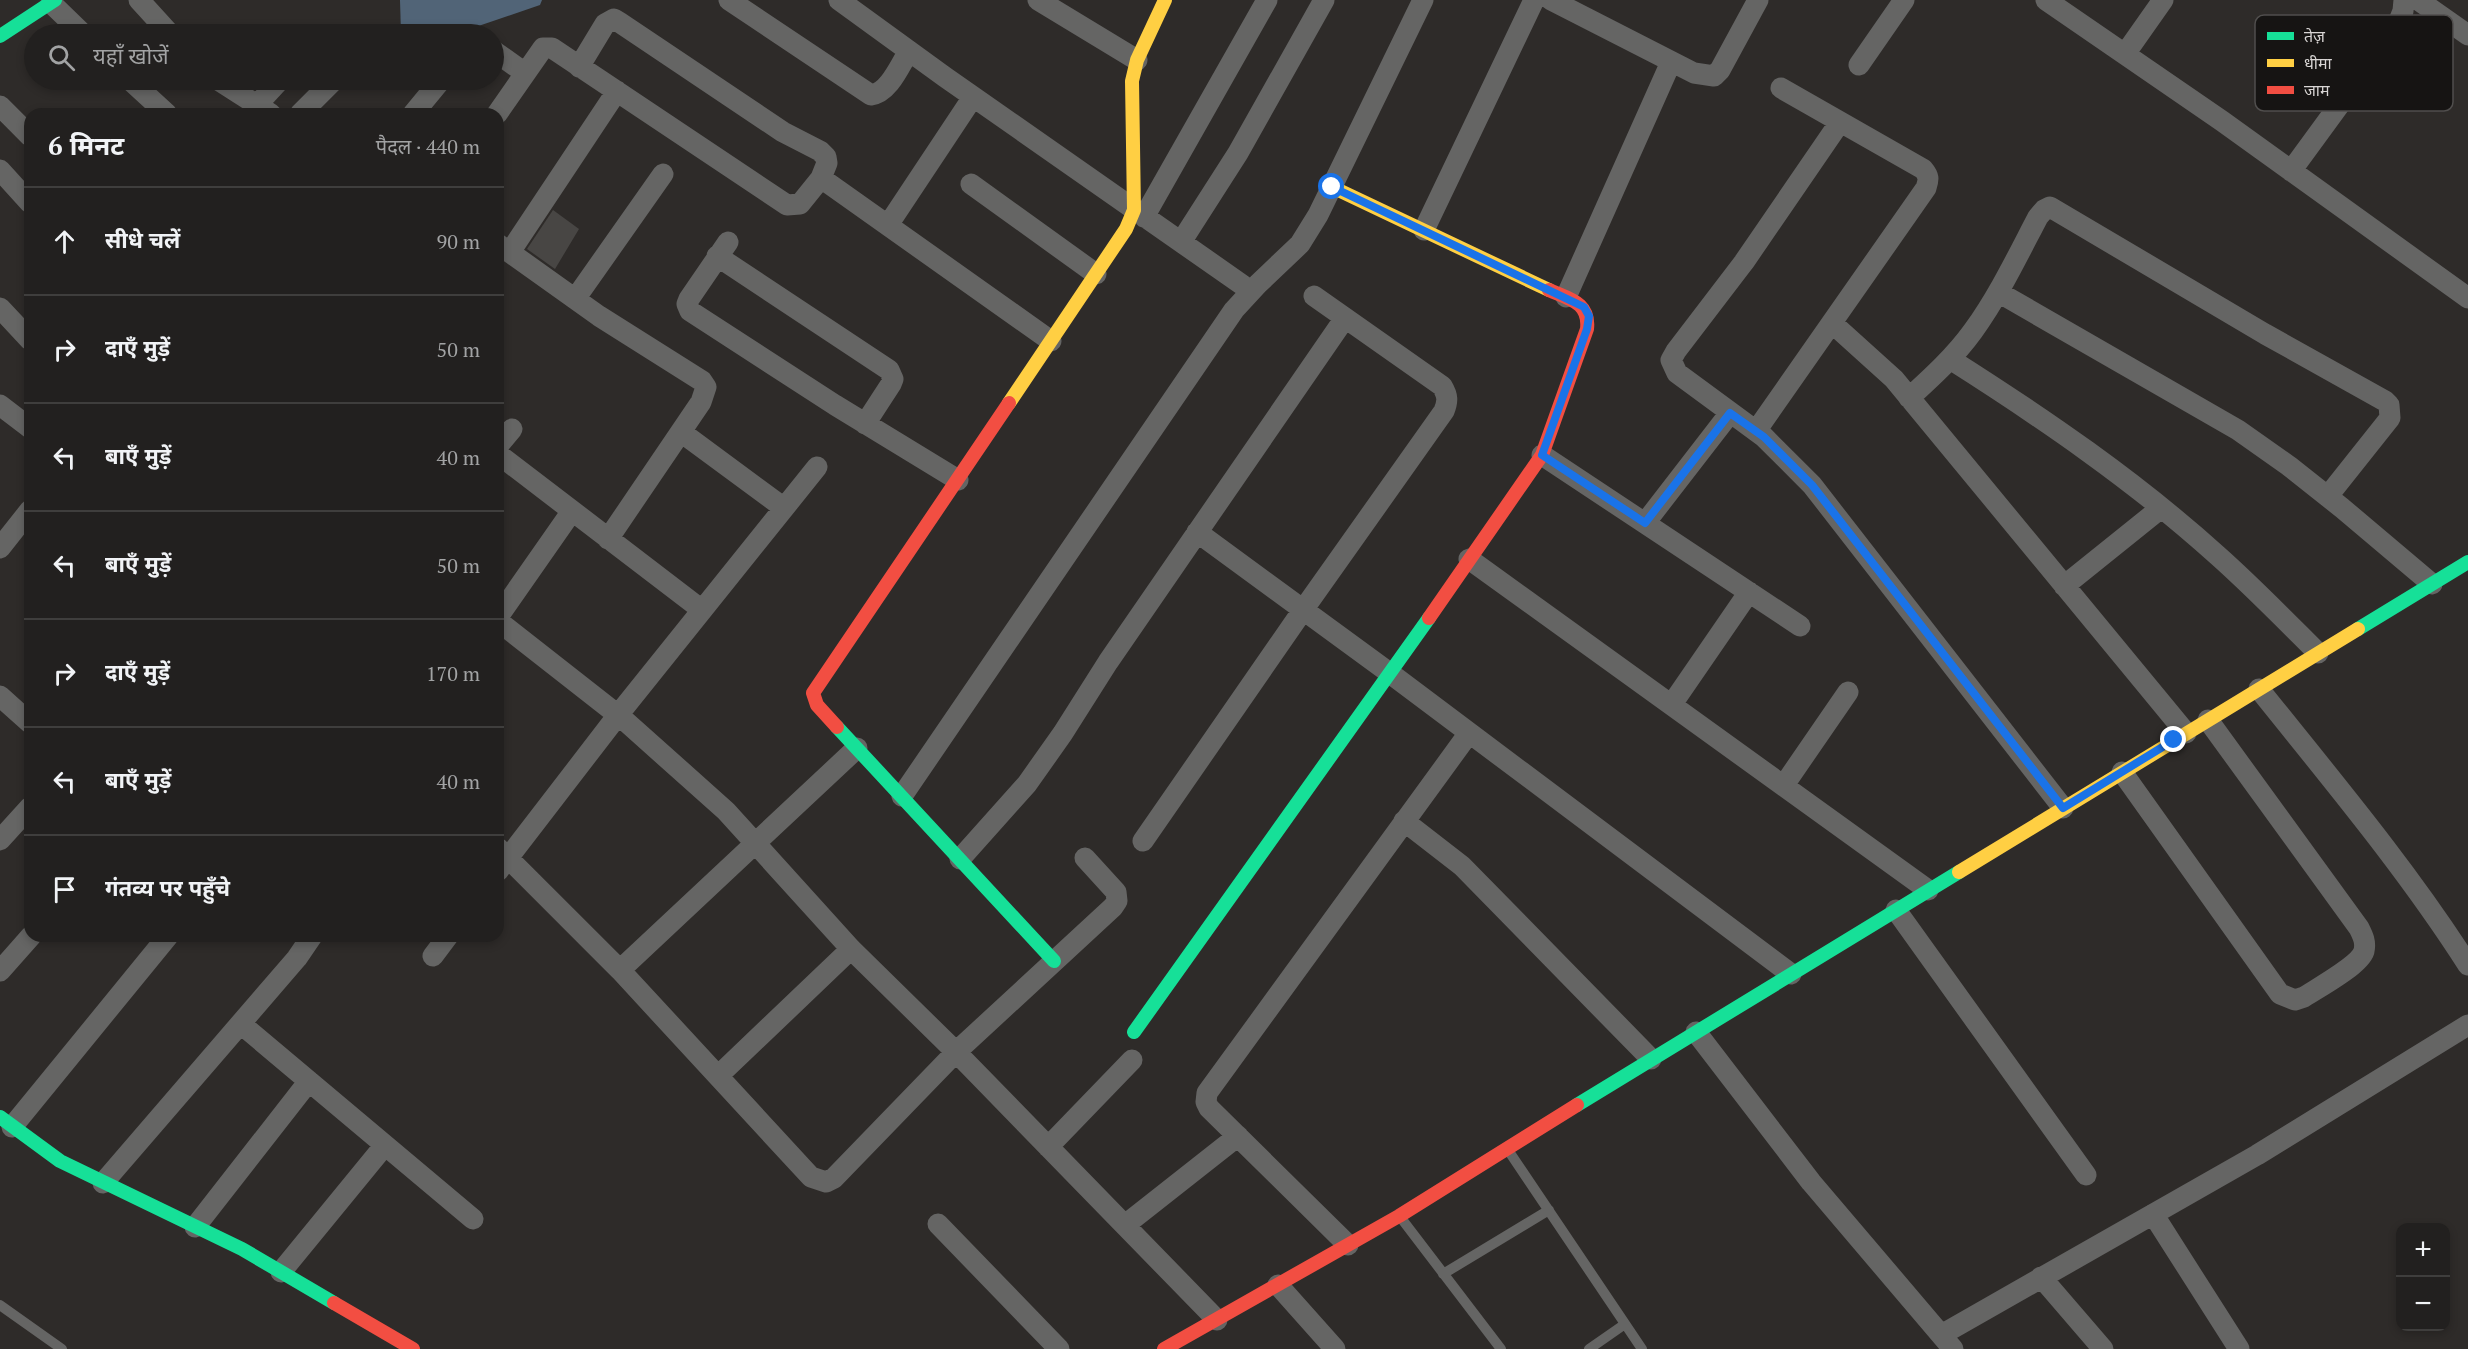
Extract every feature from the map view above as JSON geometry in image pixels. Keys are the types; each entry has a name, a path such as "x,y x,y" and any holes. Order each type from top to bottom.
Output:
{"street":[{"path":"139,0 161,24"},
{"path":"729,0 871,95 878,94 885,88 909,51"},
{"path":"840,0 973,97 1251,291"},
{"path":"1139,213 1132,81 1137,60 1165,0"},
{"path":"1054,961 817,705 813,693 1139,213 1267,0"},
{"path":"1181,242 1238,153 1324,0"},
{"path":"902,796 1234,310 1300,244 1318,216 1423,0"},
{"path":"1424,230 1534,0"},
{"path":"1551,0 1694,73 1714,76 1720,70 1758,0"},
{"path":"1859,65 1904,0"},
{"path":"2046,0 2468,298"},
{"path":"2125,54 2163,0"},
{"path":"2401,15 2404,0"},
{"path":"2418,0 2439,15"},
{"path":"0,36 53,2 74,24"},
{"path":"1044,2 1137,60"},
{"path":"500,108 543,48 548,47 787,205 800,204 820,178 827,163 826,157 820,152 783,132 614,20 605,24 579,67"},
{"path":"2453,24 2468,35"},
{"path":"504,58 525,73"},
{"path":"1566,297 1671,62"},
{"path":"1756,431 1926,188 1929,180 1923,169 1781,88"},
{"path":"141,90 160,108"},
{"path":"233,90 261,108"},
{"path":"265,108 275,90"},
{"path":"306,108 324,90"},
{"path":"418,108 433,90"},
{"path":"608,539 681,432 705,393 706,387 702,381 575,298 504,248 617,92"},
{"path":"888,225 973,97"},
{"path":"0,106 24,130"},
{"path":"2290,171 2334,111"},
{"path":"1840,122 1744,262 1671,360 1677,373 1756,431 1790,461 1812,485 2063,808"},
{"path":"0,170 24,196"},
{"path":"575,298 663,174"},
{"path":"820,178 1051,341"},
{"path":"971,184 1096,274"},
{"path":"1134,1032 1391,674 1542,455 1587,329 1589,316 1584,307 1332,187"},
{"path":"1909,398 1950,359 1973,331 1998,292 2038,217 2050,207 2389,405 2390,418 2328,496"},
{"path":"865,424 891,384 893,379 889,370 723,249 689,299 687,304 690,311 865,424 957,480"},
{"path":"1998,292 2238,430 2328,496 2432,584"},
{"path":"1143,841 1444,411 1448,402 1442,386 1314,296"},
{"path":"0,308 24,334"},
{"path":"960,859 1027,784 1345,318"},
{"path":"1832,323 1868,354 1909,398 2186,733"},
{"path":"1950,359 2041,418 2133,485 2217,555 2318,653"},
{"path":"0,405 24,423"},
{"path":"1645,523 1730,413"},
{"path":"504,439 512,429"},
{"path":"681,432 784,508"},
{"path":"1542,455 1800,626"},
{"path":"504,459 702,610"},
{"path":"504,855 817,467"},
{"path":"2064,586 2160,508"},
{"path":"504,610 572,511"},
{"path":"0,548 24,518"},
{"path":"1197,532 1391,674 1791,974"},
{"path":"1469,560 1928,890"},
{"path":"1164,1349 1399,1216 1507,1147 2468,562"},
{"path":"1672,704 1749,592"},
{"path":"504,624 618,715 726,811 851,949 956,1052 1217,1320"},
{"path":"2259,688 2394,858 2435,914 2468,966"},
{"path":"1784,785 1848,692"},
{"path":"2,701 24,718"},
{"path":"2122,772 2280,994 2295,1000 2304,997 2355,963 2364,953 2365,941 2359,928 2208,720"},
{"path":"1348,1245 1209,1108 1206,1101 1207,1094 1469,733"},
{"path":"620,970 857,748"},
{"path":"0,840 24,814"},
{"path":"1404,822 1462,866 1651,1059"},
{"path":"504,862 620,970 811,1177 826,1182 834,1178 956,1052 1113,907 1117,901 1116,892 1085,858"},
{"path":"1896,910 2086,1175"},
{"path":"0,971 26,942"},
{"path":"163,942 6,1122 60,1161 242,1249 413,1349"},
{"path":"103,1183 241,1024 308,942"},
{"path":"433,956 444,942"},
{"path":"718,1076 851,949"},
{"path":"241,1024 473,1219"},
{"path":"1696,1032 1811,1182 1947,1342 2041,1277 2257,1155 2468,1026"},
{"path":"1048,1147 1132,1060"},
{"path":"195,1227 309,1081"},
{"path":"1125,1225 1238,1136"},
{"path":"281,1272 386,1145"},
{"path":"2153,1214 2239,1349"},
{"path":"938,1224 1059,1349"},
{"path":"2041,1277 2103,1349"},
{"path":"1278,1285 1335,1349"}],"lane":[{"path":"1507,1147 1642,1349"},
{"path":"1443,1274 1549,1210"},
{"path":"1399,1216 1501,1349"},
{"path":"0,1305 62,1349"},
{"path":"1589,1349 1625,1324"}],"water":[{"path":"400,0 542,0 540,5 484,24 401,24"}],"building":[{"path":"553,210 579,229 555,269 527,249"}],"traffic: fast":[{"path":"0,36 55,0"},
{"path":"2358,629 2468,562"},
{"path":"1134,1032 1429,618"},
{"path":"837,727 1054,961"},
{"path":"1577,1105 1959,872"},
{"path":"0,1117 60,1161 242,1249 334,1303"}],"traffic: slow":[{"path":"1009,403 1126,229 1134,210 1132,81 1137,60 1165,0"},
{"path":"1332,187 1549,290"},
{"path":"1959,872 2358,629"}],"traffic: jam":[{"path":"1429,618 1542,455 1587,329 1587,320 1582,307 1571,299 1549,290"},
{"path":"837,727 817,705 813,693 1009,403"},
{"path":"1164,1349 1399,1216 1577,1105"},
{"path":"334,1303 413,1349"}],"route":[{"path":"1332,187 1584,307 1589,316 1587,329 1542,455 1645,523 1730,413 1764,437 1812,485 2063,808 2174,740"}]}
